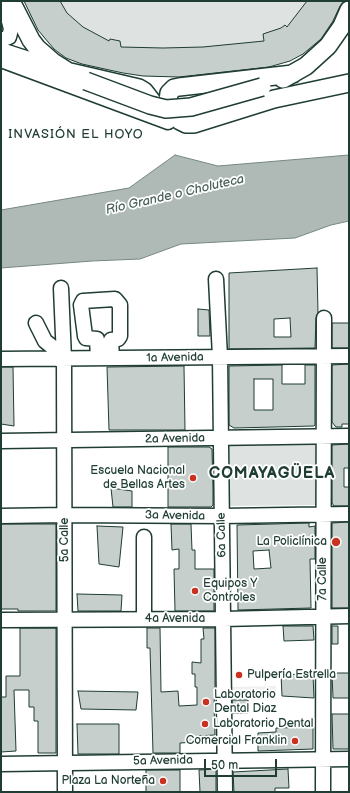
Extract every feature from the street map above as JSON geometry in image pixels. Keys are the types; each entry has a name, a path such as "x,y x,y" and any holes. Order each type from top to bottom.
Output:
{"main road":[{"path":"9,2 37,48 44,56 66,71 86,81 146,104 166,109 191,106 262,87 294,74 306,66 328,46 349,34"},
{"path":"328,46 342,26 349,10"},
{"path":"66,71 139,88 148,95 172,127 183,133 198,133 277,106 330,92 349,90"},
{"path":"294,74 174,88 169,94 168,101 175,116 180,121 186,124 194,124 274,99 349,83"}],"street":[{"path":"1,40 9,37 11,29 9,21 9,2"},
{"path":"1,50 66,71"},
{"path":"1,60 168,122"},
{"name":"6a Calle","path":"216,279 220,357 225,792"},
{"name":"5a Calle","path":"61,288 61,359 65,515 65,792"},
{"path":"115,299 120,305 120,336 118,339 111,340 97,339 86,338 85,336 81,305 83,301 115,299"},
{"name":"7a Calle","path":"323,792 324,318"},
{"path":"36,323 45,341 55,349 61,359"},
{"path":"97,339 105,358"},
{"path":"105,358 111,340"},
{"name":"1a Avenida","path":"1,359 349,356"},
{"name":"2a Avenida","path":"1,440 349,436"},
{"name":"3a Avenida","path":"1,516 222,516 349,514"},
{"path":"144,537 144,619"},
{"name":"4a Avenida","path":"1,620 223,619 349,616"},
{"name":"5a Avenida","path":"1,764 349,759"}],"shaded area":[{"path":"24,1 344,1 336,19 321,39 303,54 290,61 262,69 240,73 193,77 143,76 100,69 74,62 54,49 44,39"},
{"path":"315,442 316,505 230,506 229,443"},
{"path":"276,686 276,699 230,700 230,687"}],"water":[{"name":"Río Grande o Choluteca","path":"175,155 218,166 349,155 349,221 331,225 295,238 181,244 140,259 1,268 1,210 129,188"}],"building":[{"path":"24,1 60,1 67,13 83,27 109,41 110,39 120,41 121,47 163,48 203,47 264,41 263,34 281,28 285,25 287,27 307,1 344,1 321,39 303,54 290,61 269,67 179,77 143,76 123,73 82,64 66,58 54,49 38,30"},
{"path":"317,268 318,313 316,318 315,348 229,349 229,273","holes":["290,318 291,337 274,337 274,319"]},
{"path":"198,309 209,310 210,336 198,336"},
{"path":"332,323 349,323 349,348 332,348"},
{"path":"349,364 349,424 342,424 342,427 336,427 332,422 332,365"},
{"path":"282,365 282,384 305,384 305,365 315,365 315,425 234,428 229,425 229,366","holes":["254,379 273,379 273,410 254,410"]},
{"path":"184,366 185,430 109,430 107,367"},
{"path":"1,367 13,367 14,426 1,424"},
{"path":"349,444 349,468 344,468 344,487 349,487 349,506 334,506 332,503 332,445"},
{"name":"Escuela Nacional de Bellas Artes","path":"168,447 209,447 212,449 213,505 211,507 168,507"},
{"path":"111,488 132,491 132,507 113,507"},
{"name":"La Policlínica","path":"349,522 349,608 332,608 332,523"},
{"path":"309,523 309,527 315,526 315,559 310,559 311,608 238,610 237,525","holes":["269,550 271,568 254,569 253,551"]},
{"path":"1,524 56,524 56,611 18,611 18,609 1,609"},
{"name":"Equipos Y Controles","path":"171,524 191,524 192,550 195,550 195,569 214,569 214,611 175,611 174,569 179,569 179,549 172,550"},
{"path":"97,526 123,527 119,567 99,564"},
{"path":"77,594 122,595 121,611 78,611"},
{"path":"283,626 313,626 314,640 284,641"},
{"path":"332,626 338,626 338,644 332,644"},
{"path":"20,628 56,628 56,753 38,753 38,721 34,721 34,707 29,707 29,690 14,690 16,751 1,752 1,697 6,697 6,676 20,676"},
{"path":"147,628 160,628 161,692 178,691 179,706 197,705 197,687 195,687 195,674 192,674 192,662 201,663 201,639 204,639 203,628 215,628 215,735 196,736 196,742 180,743 180,753 153,753 150,648 147,648"},
{"path":"332,673 349,673 349,698 333,698"},
{"path":"281,674 313,675 314,698 282,696"},
{"path":"78,691 138,692 136,710 81,709"},
{"path":"232,700 248,700 248,713 233,713"},
{"path":"332,714 349,714 349,749 333,749"},
{"path":"77,724 119,724 119,754 78,754"},
{"name":"Comercial Franklin","path":"313,727 313,749 258,751 258,733 276,732 276,728"},
{"path":"216,769 216,792 200,792 199,770"},
{"path":"288,769 289,788 275,788 275,792 234,792 233,772"},
{"name":"Plaza La Norteña","path":"146,770 180,770 180,792 146,792"}],"place":[{"name":"Escuela Nacional de Bellas Artes","path":"193,478"},
{"name":"La Policlínica","path":"336,542"},
{"name":"Equipos Y Controles","path":"195,591"},
{"name":"Pulpería Estrella","path":"239,675"},
{"name":"Laboratorio Dental Diaz","path":"206,702"},
{"name":"Laboratorio Dental","path":"205,724"},
{"name":"Comercial Franklin","path":"295,741"},
{"name":"Plaza La Norteña","path":"163,781"}],"district":[{"name":"INVASIÓN EL HOYO","path":"76,135"},
{"name":"COMAYAGÜELA","path":"272,474"}]}
